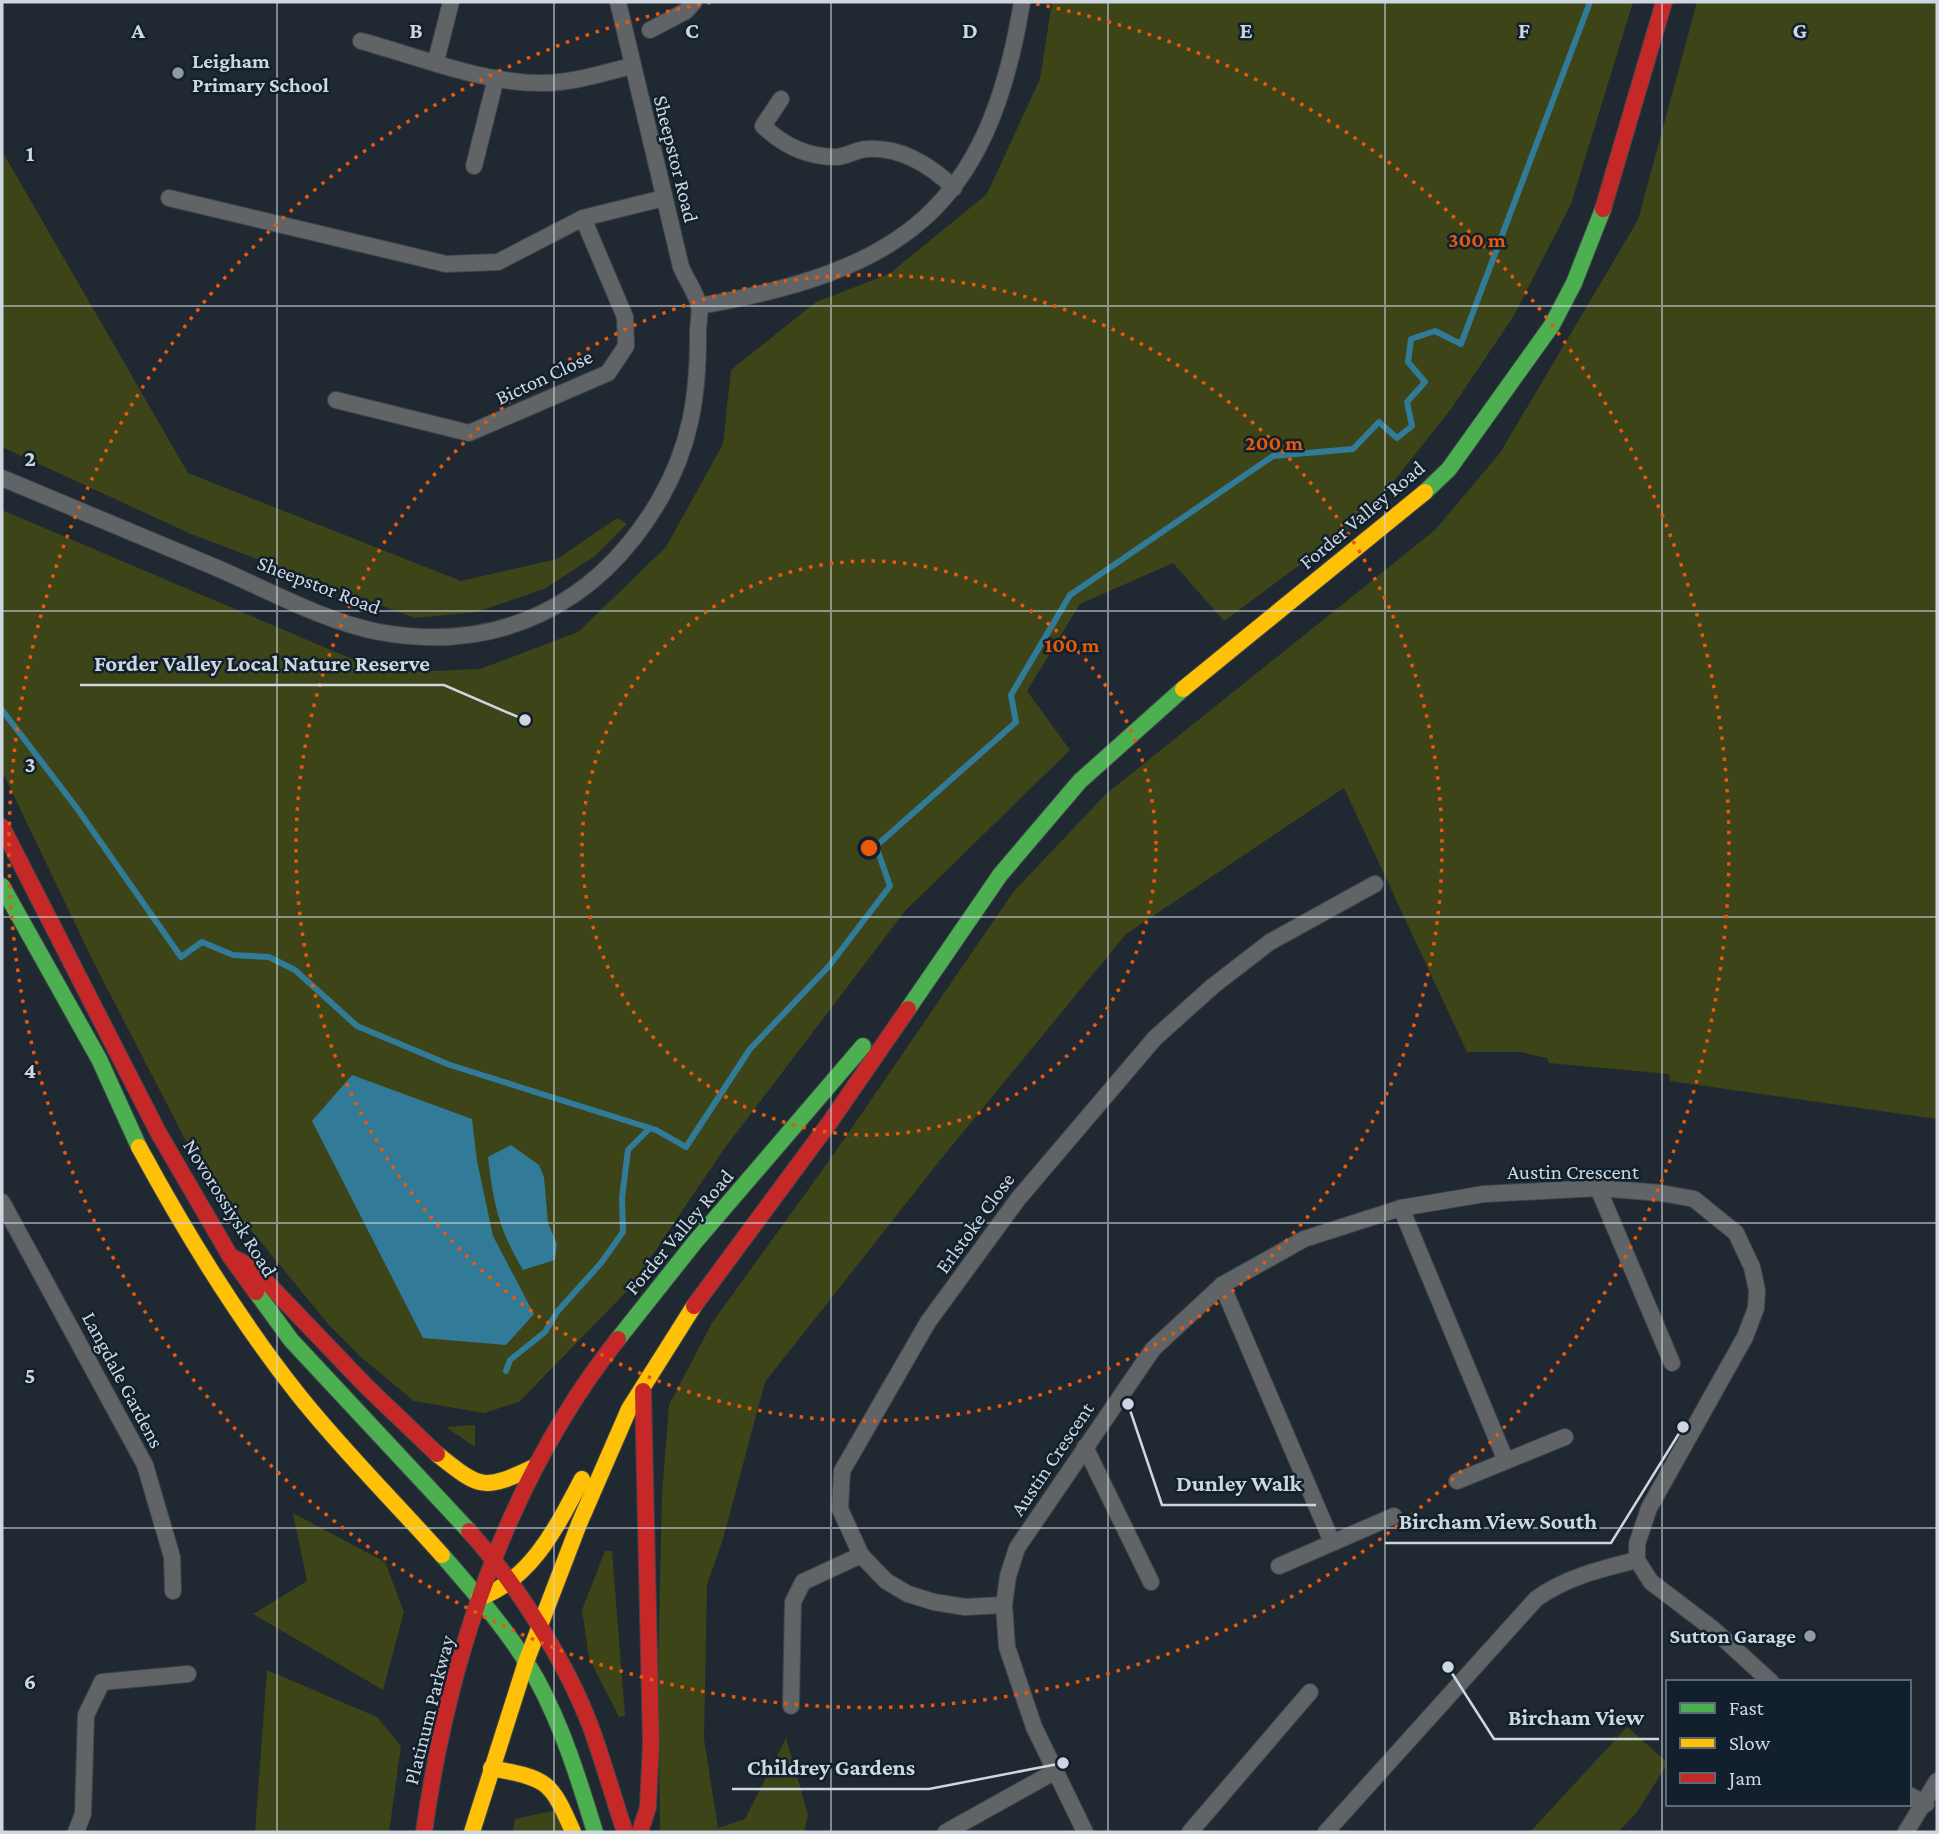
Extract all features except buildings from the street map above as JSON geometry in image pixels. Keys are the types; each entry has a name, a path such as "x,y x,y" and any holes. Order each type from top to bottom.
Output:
{"main road":[{"name":"Forder Valley Road","path":"491,1768 526,1662 579,1524 629,1409 643,1391 710,1281 830,1122 1000,875 1080,781 1216,659 1416,500 1449,469 1552,325 1574,283 1603,208 1664,2"},
{"name":"Novorossiysk Road","path":"2,827 164,1144 230,1256 291,1340 496,1561 541,1628"},
{"path":"2,886 112,1084 139,1146 189,1235 267,1353 311,1412 449,1560 526,1662 552,1712 595,1832"},
{"name":"Forder Valley Road","path":"479,1598 534,1467 561,1421 611,1348 695,1242 786,1140 963,926"},
{"path":"230,1256 253,1268 414,1434 477,1484 496,1485 534,1467"},
{"path":"640,1832 648,1807 652,1743 643,1391"},
{"path":"479,1598 497,1593 511,1583 555,1529 606,1430 617,1417 629,1409"},
{"name":"Platinum Parkway","path":"424,1832 434,1759 479,1598"},
{"path":"541,1628 589,1723 625,1832"},
{"path":"472,1832 491,1768 547,1781 555,1789 573,1832"}],"street":[{"path":"436,61 451,2"},
{"name":"Sheepstor Road","path":"2,478 310,609 378,631 448,636 514,626 561,605 584,588 622,552 648,520 684,449 692,422 698,382 699,306 681,267 618,2"},
{"path":"650,30 687,11 694,2"},
{"path":"699,306 803,282 869,256 925,221 954,188 996,112 1022,2"},
{"path":"361,41 496,78 544,83 632,66"},
{"path":"474,166 496,78"},
{"path":"781,99 763,126 783,145 837,157 868,149 902,154 928,166 954,188"},
{"path":"169,198 446,264 498,262 583,218 664,198"},
{"name":"Bicton Close","path":"336,400 469,433 608,373 626,346 625,317 583,218"},
{"name":"Erlstoke Close","path":"1003,1605 965,1607 908,1594 887,1581 861,1555 840,1509 842,1471 928,1322 1018,1199 1155,1038 1213,986 1270,942 1376,884"},
{"path":"1598,1188 1672,1363"},
{"name":"Austin Crescent","path":"1085,1832 1054,1772 1026,1706 1007,1647 1003,1605 1017,1548 1153,1349 1222,1285 1304,1239 1401,1208 1484,1194 1598,1188 1694,1199 1721,1218 1736,1233 1752,1267 1757,1290 1756,1308 1745,1337 1642,1523 1637,1560"},
{"name":"Langdale Gardens","path":"2,1202 145,1465 172,1557 173,1591"},
{"path":"1401,1208 1506,1461"},
{"path":"1222,1285 1332,1542"},
{"path":"1457,1481 1565,1437"},
{"path":"1085,1447 1151,1582"},
{"path":"1279,1566 1394,1516"},
{"path":"791,1706 793,1602 803,1582 861,1555"},
{"path":"1326,1832 1536,1599 1554,1585 1586,1573 1637,1560 1651,1582 1713,1629 1769,1680"},
{"path":"76,1832 83,1814 86,1715 102,1682 188,1674"},
{"path":"1190,1832 1310,1692"},
{"path":"946,1832 1054,1772"},
{"path":"1906,1832 1926,1804 1937,1781"},
{"path":"1911,1796 1926,1804"}],"green space":[{"path":"1052,2 1633,2 1571,204 1513,317 1451,409 1367,515 1224,621 1173,563 1080,604 1027,691 1070,750 905,911 724,1149 630,1288 519,1402 484,1413 414,1401 362,1358 329,1325 237,1213 187,1143 94,963 2,771 2,510 385,673 480,669 578,632 666,547 723,444 731,370 816,302 889,274 987,194 1040,79"},
{"path":"1697,2 1937,2 1937,1119 1670,1081 1669,1074 1549,1063 1547,1058 1520,1052 1467,1052 1344,788 1126,934 941,1159 765,1382 723,1539 707,1585 704,1739 718,1828 745,1819 786,1738 808,1815 804,1832 660,1832 658,1669 662,1494 669,1405 712,1323 836,1151 1014,891 1106,794 1435,530 1500,453 1638,220"},
{"path":"2,151 188,473 461,581 557,559 617,518 627,524 595,556 544,589 477,612 415,618 191,534 2,447"},
{"path":"475,1425 475,1447 446,1427"},
{"path":"293,1513 385,1562 404,1612 383,1690 253,1614 307,1581"},
{"path":"605,1551 612,1551 625,1716 619,1717 589,1658 582,1610"},
{"path":"267,1670 377,1717 401,1746 389,1832 255,1832"},
{"path":"1627,1727 1666,1761 1666,1766 1637,1812 1618,1832 1530,1832"},
{"path":"570,1807 579,1832 513,1832 515,1819"}],"water":[{"path":"352,1075 472,1119 477,1161 493,1236 534,1314 506,1345 423,1338 312,1121"},
{"path":"511,1145 539,1165 544,1177 548,1223 557,1244 555,1260 523,1270 498,1216 488,1157"}],"waterway":[{"path":"2,710 76,807 181,957 202,942 233,955 269,957 295,970 357,1026 450,1065 656,1130 686,1147 750,1049 829,966 890,886 876,846 1016,722 1011,695 1070,595 1273,456 1353,449 1379,422 1397,438 1412,426 1407,402 1425,382 1408,362 1411,339 1435,331 1461,344 1590,2"},
{"path":"506,1371 510,1360 545,1332 557,1312 601,1263 623,1232 622,1198 628,1150 650,1128"}],"traffic: fast":[{"path":"1425,492 1449,469 1552,325 1574,283 1603,209"},
{"path":"908,1009 1000,875 1080,781 1183,689"},
{"path":"2,886 99,1059 139,1147"},
{"path":"618,1339 695,1242 863,1046"},
{"path":"256,1292 291,1340 469,1531"},
{"path":"442,1555 505,1631 537,1680 563,1735 595,1832"}],"traffic: slow":[{"path":"1183,689 1425,492"},
{"path":"139,1147 213,1273 275,1364 332,1435 442,1555"},
{"path":"472,1832 526,1662 579,1524 629,1409 694,1306"},
{"path":"437,1454 464,1474 483,1483 504,1480 534,1467"},
{"path":"479,1598 514,1578 541,1549 582,1479"},
{"path":"491,1768 524,1775 544,1784 552,1791 573,1832"}],"traffic: jam":[{"path":"1603,209 1664,2"},
{"path":"2,827 158,1132 230,1256 256,1292"},
{"path":"694,1306 830,1122 908,1009"},
{"path":"230,1256 253,1268 366,1386 437,1454"},
{"path":"424,1832 449,1701 489,1572 515,1510 545,1450 579,1393 618,1339"},
{"path":"640,1832 648,1807 651,1743 643,1391"},
{"path":"469,1531 504,1574 538,1623 580,1700 625,1832"}],"place":[{"name":"Leigham Primary School","path":"178,73"},
{"name":"Forder Valley Local Nature Reserve","path":"525,720"},
{"name":"Dunley Walk","path":"1128,1404"},
{"name":"Bircham View South","path":"1683,1427"},
{"name":"Sutton Garage","path":"1810,1636"},
{"name":"Bircham View","path":"1448,1667"},
{"name":"Childrey Gardens","path":"1063,1763"}]}
